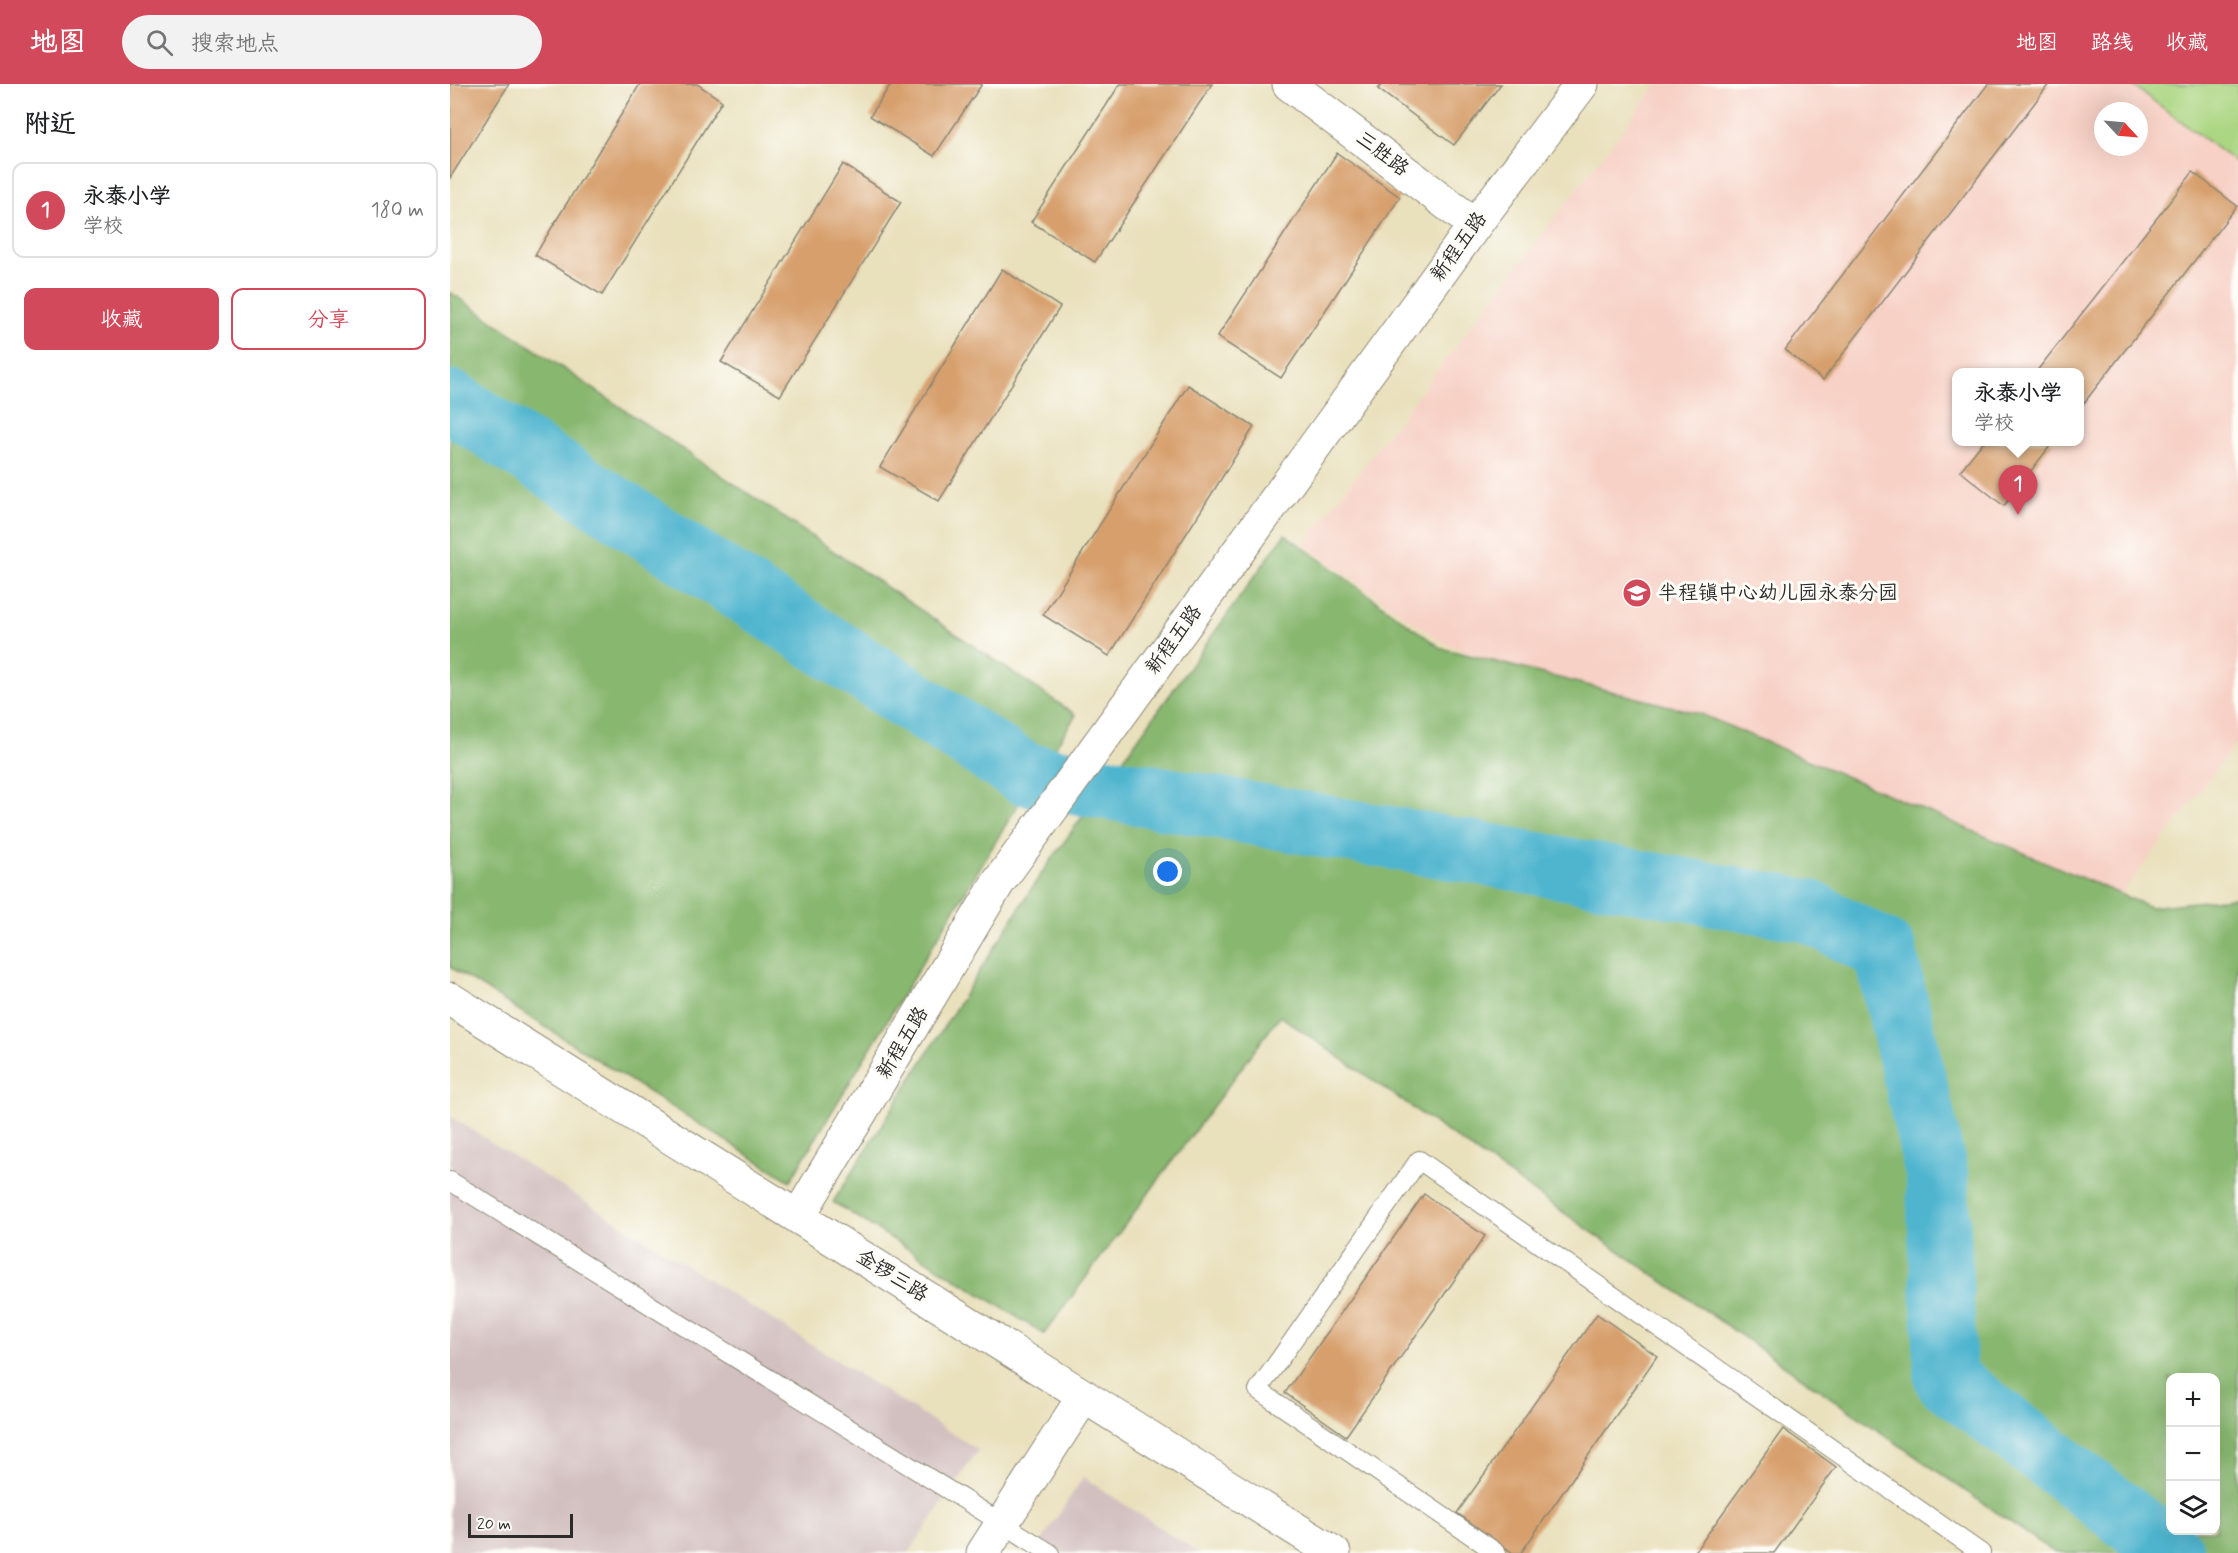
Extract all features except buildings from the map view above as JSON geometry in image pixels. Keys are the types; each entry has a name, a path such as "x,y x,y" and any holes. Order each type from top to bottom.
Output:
{"street":[{"name":"三胜路","path":"1289,84 1475,225"},
{"name":"新程五路","path":"798,1217 998,883 1475,225 1582,84"},
{"name":"金锣三路","path":"450,999 1334,1553"},
{"path":"983,1553 1084,1396"}],"lane":[{"path":"1497,1553 1258,1390 1419,1160 1981,1553"},
{"path":"450,1181 1050,1553"}],"shaded area":[{"path":"1658,84 2238,84 2238,741 2119,897 1442,642 1304,544"},
{"path":"450,1116 978,1450 909,1553 450,1553"},
{"path":"1083,1477 1199,1553 1034,1553"}],"green space":[{"path":"2131,84 2238,84 2238,164"},
{"path":"450,292 1076,715 1019,803 790,1181 450,967"},
{"path":"1285,534 1441,648 1701,714 2150,907 2238,897 2238,1553 2055,1553 1280,1016 1044,1334 833,1202 1039,877"}],"waterway":[{"path":"450,401 1025,774 1809,911 1885,951 1937,1176 1946,1379 2173,1553"}],"place":[{"name":"永泰小学","path":"2018,515"},
{"name":"半程镇中心幼儿园永泰分园","path":"1637,593"}]}
